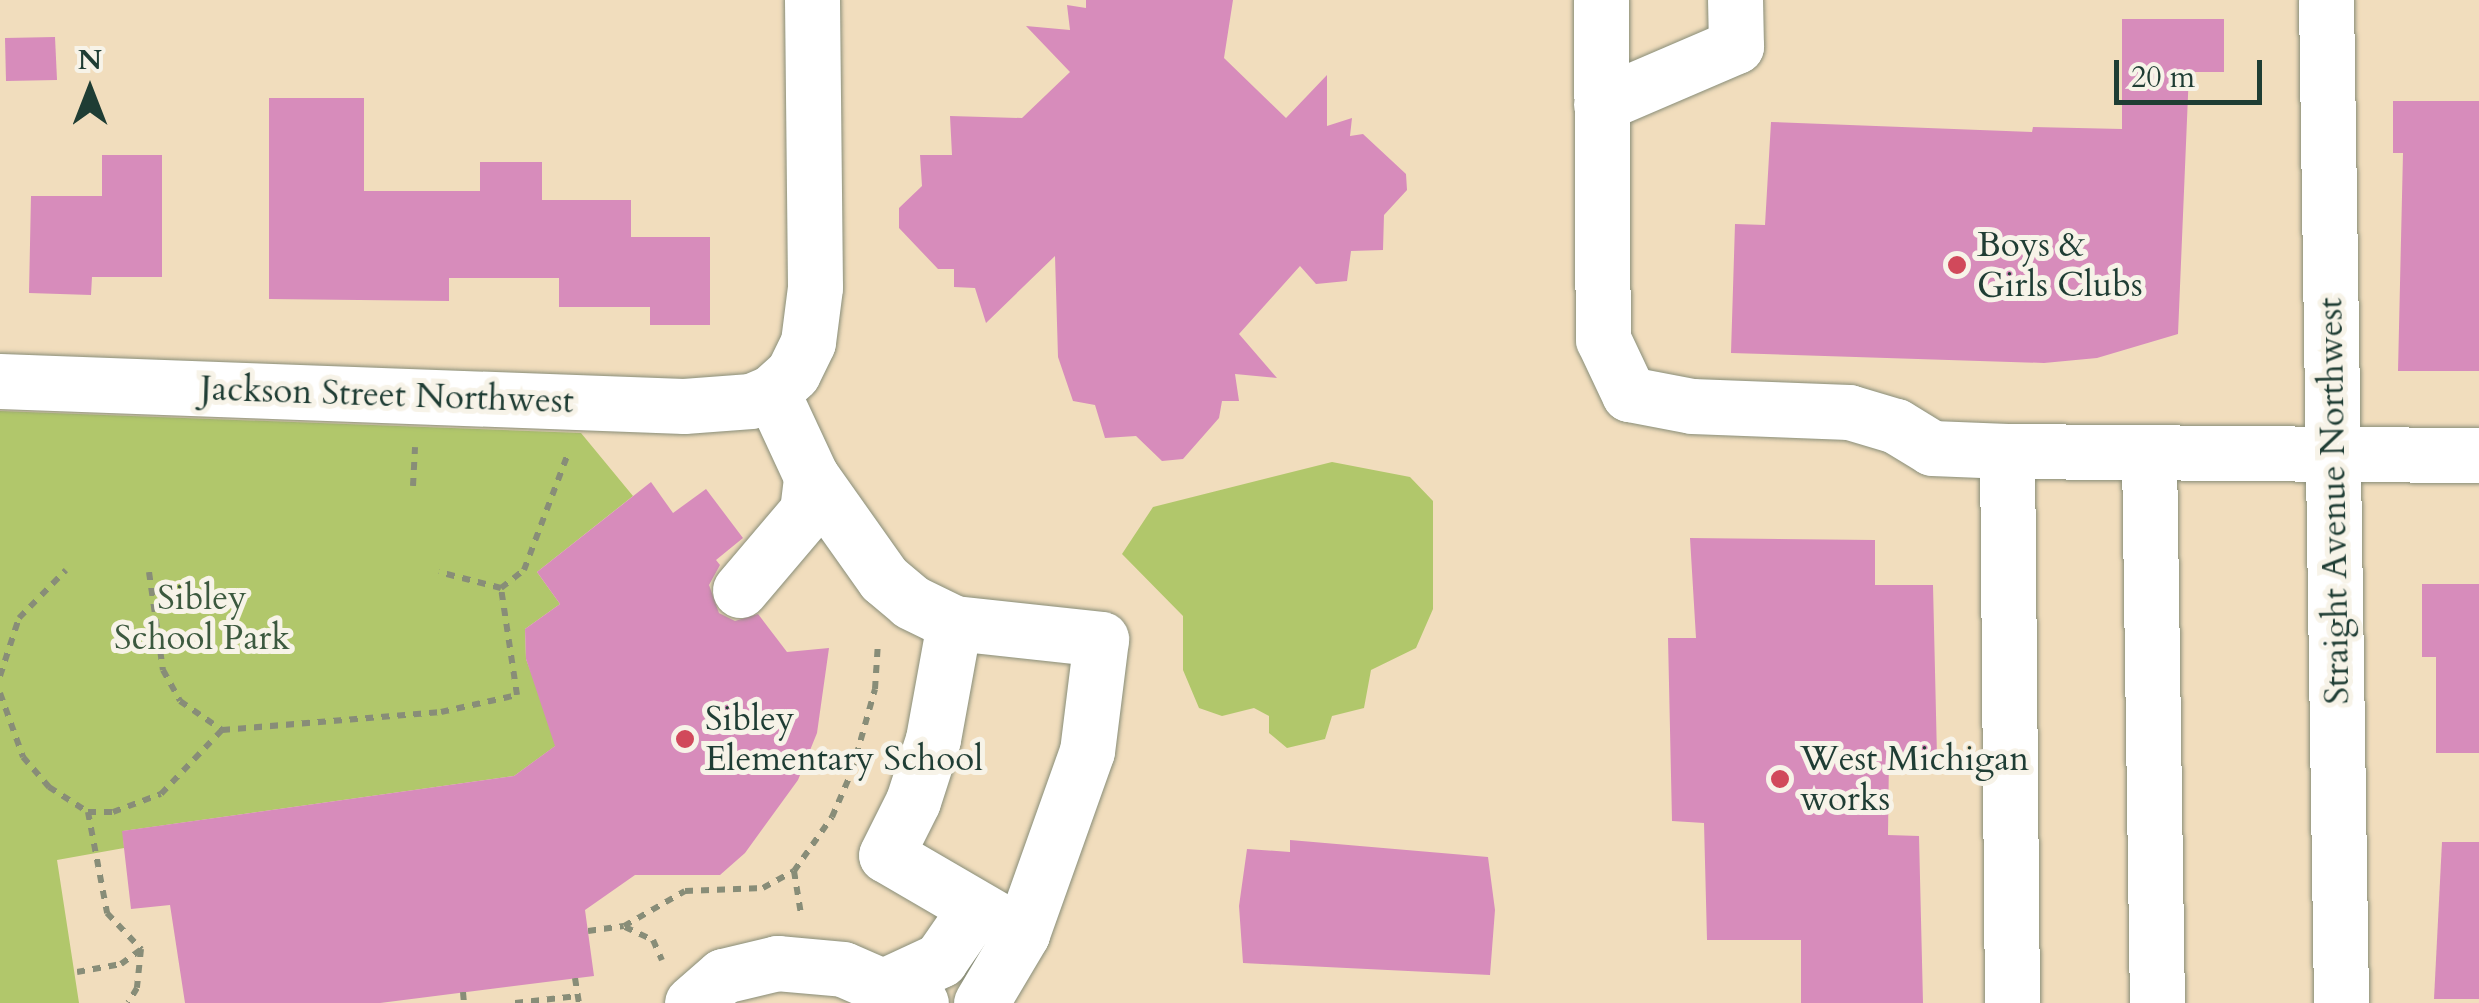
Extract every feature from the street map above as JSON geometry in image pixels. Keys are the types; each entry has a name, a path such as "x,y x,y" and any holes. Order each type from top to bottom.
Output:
{"street":[{"path":"812,0 815,288 808,342 793,373 772,392 811,476 884,578 912,602 954,623 1101,639 1087,751 999,921 981,1003"},
{"path":"1600,0 1603,339 1629,394 1692,406 1849,412 1896,426 1932,448 2479,456"},
{"path":"1601,104 1736,46 1735,0"},
{"name":"Straight Avenue Northwest","path":"2326,0 2340,1003"},
{"name":"Jackson Street Northwest","path":"0,380 684,406 751,402 772,392"},
{"path":"2007,452 2012,1003"},
{"path":"2150,454 2157,1003"},
{"path":"740,590 800,522 811,476"},
{"path":"954,623 932,740 913,801 886,855 999,921"},
{"path":"681,990 777,962 843,969 903,994 940,960 999,921"}],"path":[{"path":"413,486 415,451"},
{"path":"500,588 524,570 567,456"},
{"path":"0,676 19,618 66,570"},
{"path":"149,572 162,670 180,701 222,730 442,712 518,695 500,588"},
{"path":"439,572 500,588"},
{"path":"588,930 624,926 686,891 763,888 794,871 832,816 852,770 875,689 878,635"},
{"path":"0,693 24,758 49,787 88,812 125,808 161,794 222,730"},
{"path":"88,812 96,882 107,913 141,950 137,988 128,1003"},
{"path":"794,871 800,923"},
{"path":"624,926 653,940 681,990"},
{"path":"77,972 121,964 141,950"},
{"path":"515,1003 578,1000 575,978"},
{"path":"463,992 464,1003"}],"green space":[{"name":"Sibley School Park","path":"0,411 581,433 633,496 537,572 560,604 525,629 526,659 558,744 514,776 123,831 124,848 57,860 79,1003 0,1003"},
{"path":"1332,462 1410,477 1433,501 1433,609 1416,648 1371,670 1364,708 1332,716 1325,739 1287,748 1269,733 1269,716 1254,708 1222,716 1199,708 1183,670 1183,616 1122,554 1153,507"}],"building":[{"path":"1086,0 1233,0 1224,58 1286,118 1327,75 1327,126 1352,118 1350,136 1363,134 1406,174 1407,190 1384,215 1383,250 1351,251 1347,281 1316,284 1300,266 1239,334 1277,378 1235,374 1239,401 1222,401 1219,418 1183,459 1162,461 1136,436 1105,438 1095,405 1073,401 1058,357 1055,256 986,323 975,288 954,287 954,269 938,269 899,228 899,208 922,186 920,155 952,155 950,116 1022,118 1070,72 1026,26 1070,30 1067,5 1086,8"},
{"name":"Boys & Girls Clubs","path":"2122,19 2224,19 2224,72 2189,72 2178,334 2097,358 2044,363 1731,353 1735,224 1765,225 1771,122 2032,132 2033,127 2122,129"},
{"path":"55,37 57,80 6,81 5,38"},
{"path":"269,98 364,98 364,191 480,191 480,162 542,162 542,200 631,200 631,237 710,237 710,325 650,325 650,307 559,307 559,278 449,278 449,301 269,299"},
{"path":"2393,101 2479,101 2479,371 2398,371 2403,153 2393,153"},
{"path":"102,155 162,155 162,277 92,277 91,295 29,293 31,196 102,196"},
{"name":"Sibley Elementary School","path":"651,482 673,513 706,489 743,538 716,560 720,565 709,585 719,613 735,621 758,614 787,652 829,648 817,733 798,780 745,853 720,875 635,875 585,910 594,976 380,1003 185,1003 170,905 131,909 122,831 514,776 555,746 526,659 525,629 560,604 537,572"},
{"name":"West Michigan works","path":"1690,538 1875,540 1875,585 1933,585 1937,757 1889,756 1888,835 1919,836 1923,1003 1801,1003 1801,940 1707,940 1704,823 1672,821 1668,638 1696,638"},
{"path":"2422,584 2479,584 2479,753 2436,753 2436,657 2422,657"},
{"path":"1290,840 1488,857 1495,910 1490,975 1243,963 1239,906 1247,849 1290,852"},
{"path":"2442,842 2479,842 2479,999 2434,999"}],"place":[{"name":"Boys & Girls Clubs","path":"1957,265"},
{"name":"Sibley Elementary School","path":"685,739"},
{"name":"West Michigan works","path":"1780,779"}]}
